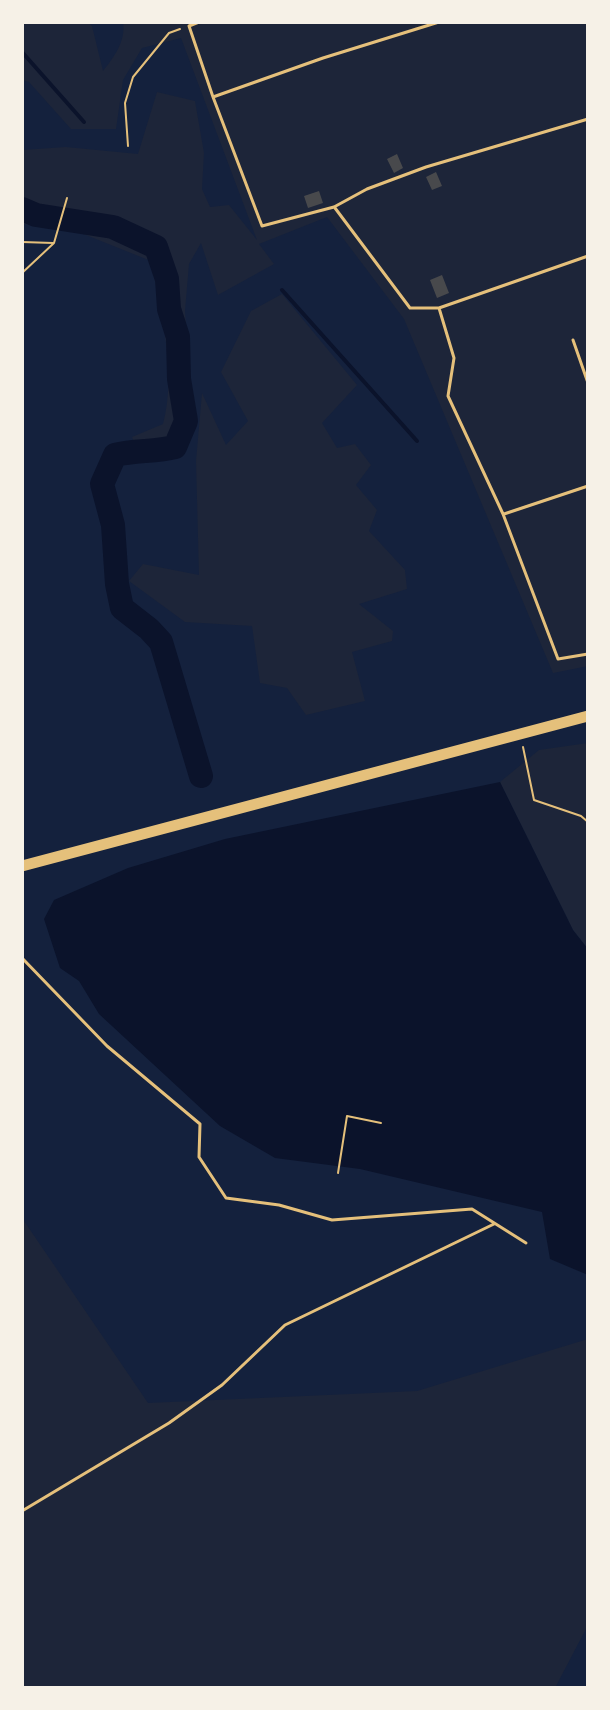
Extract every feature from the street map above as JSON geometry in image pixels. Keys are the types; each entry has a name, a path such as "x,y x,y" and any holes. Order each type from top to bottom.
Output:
{"main road":[{"path":"22,866 588,716"}],"lane":[{"path":"199,22 189,26 262,226 334,207 367,189 426,167 588,119"},
{"path":"213,97 439,22"},
{"path":"334,207 410,308 439,308 588,256"},
{"path":"439,308 454,358 448,396 503,514 558,659 588,654"},
{"path":"573,340 588,383"},
{"path":"503,514 588,486"},
{"path":"22,958 107,1046 200,1124 199,1157 226,1198 279,1205 332,1220 472,1209 526,1243"},
{"path":"22,1511 169,1423 222,1385 285,1325 495,1223"}],"path":[{"path":"128,146 125,103 133,77 169,33 189,26"},
{"path":"22,273 54,243 67,198"},
{"path":"22,242 54,243"},
{"path":"520,734 534,800 581,816 588,822"},
{"path":"338,1173 347,1116 381,1123"}],"shaded area":[{"path":"22,22 87,22 92,26 103,71 121,42 123,22 588,22 588,666 553,673 404,319 327,217 259,244 274,264 218,295 201,243 189,264 185,311 193,417 181,451 142,463 132,437 163,424 168,384 166,342 151,261 76,231 22,224 22,150 66,147 138,154 157,92 195,101 204,153 202,189 210,207 229,205 257,240 181,38 142,48 123,80 116,129 71,129 29,82 22,80"},
{"path":"282,294 357,385 322,423 337,448 355,444 371,465 356,485 377,510 369,531 405,570 407,589 359,604 393,631 392,641 352,652 365,701 306,715 287,688 260,683 252,626 185,622 129,581 143,564 199,575 196,461 202,393 226,445 248,421 221,372 251,311"},
{"path":"588,743 588,949 573,930 500,782 539,750"},
{"path":"500,782 573,930 588,949 588,1275 550,1259 542,1212 360,1169 275,1158 220,1126 99,1014 79,981 60,968 44,919 54,900 128,868 225,839"},
{"path":"22,1218 148,1403 417,1391 588,1339 588,1625 555,1688 22,1688"}],"building":[{"path":"397,154 403,168 394,173 387,159"},
{"path":"436,172 442,186 432,190 426,177"},
{"path":"319,191 323,203 308,208 304,196"},
{"path":"442,275 449,293 437,298 430,280"}],"waterway":[{"path":"22,52 84,122"},
{"path":"22,209 36,215 113,227 156,247 167,279 169,309 178,337 179,379 186,421 175,447 115,455 102,484 113,525 122,608 161,642 201,776"},
{"path":"282,290 417,441"}]}
